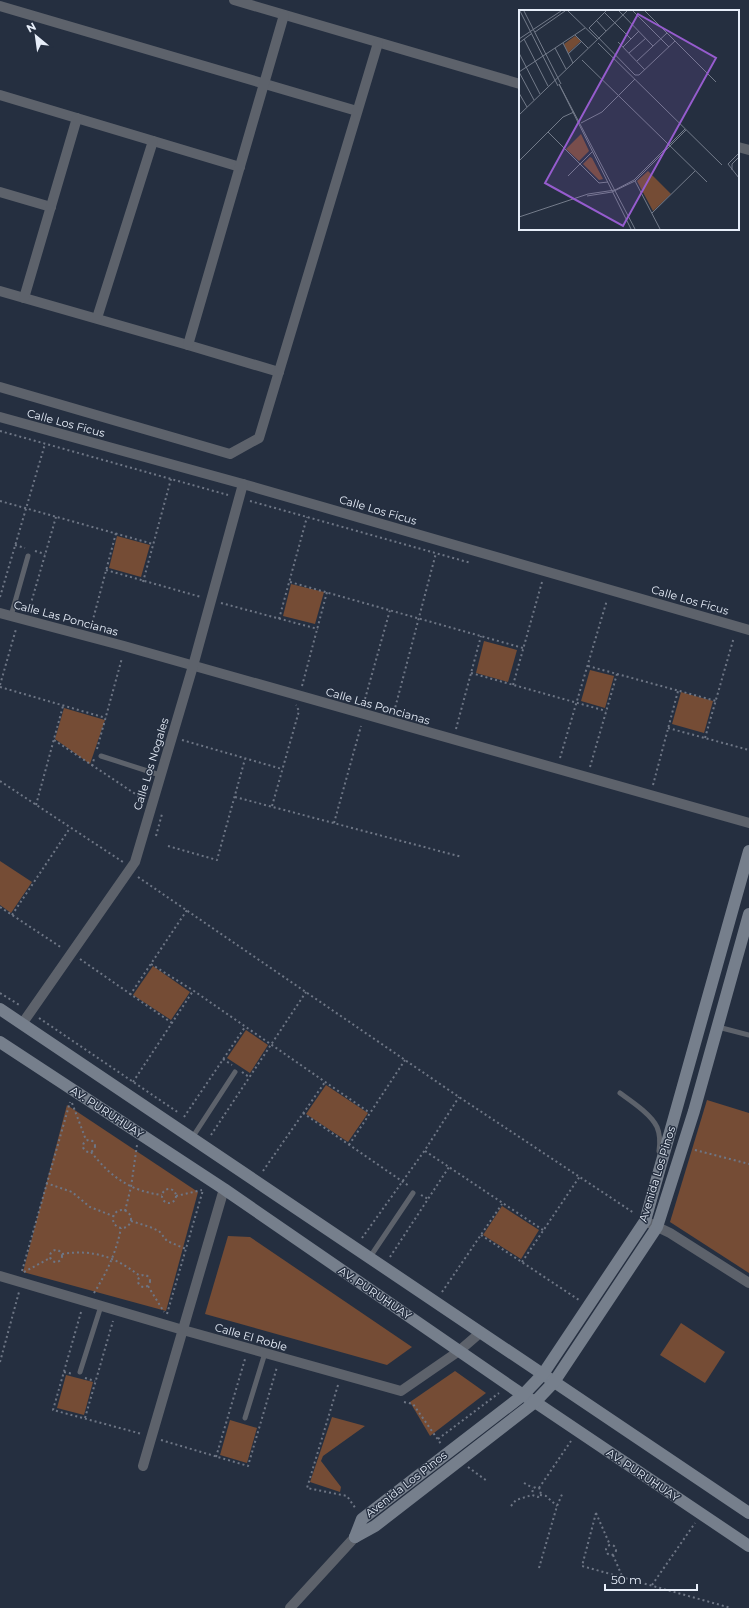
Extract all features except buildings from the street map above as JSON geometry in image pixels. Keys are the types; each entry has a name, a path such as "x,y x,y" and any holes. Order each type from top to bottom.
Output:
{"main road":[{"name":"Avenida Los Pinos","path":"355,1537 362,1519 523,1395 543,1374 645,1221 749,851"},
{"name":"Avenida Los Pinos","path":"355,1537 375,1526 535,1402 554,1382 657,1227 694,1111 749,914"},
{"path":"0,1009 749,1513"},
{"name":"AV. PURUHUAY","path":"0,1042 224,1189 508,1386 535,1402 749,1546"}],"street":[{"path":"234,0 519,84"},
{"path":"0,6 357,111"},
{"path":"188,344 284,15"},
{"path":"0,387 230,454 259,438 378,43"},
{"path":"0,96 240,168"},
{"path":"24,298 77,118"},
{"path":"97,318 153,141"},
{"path":"739,147 749,150"},
{"path":"0,192 51,207"},
{"path":"0,291 188,344 278,372"},
{"name":"Calle Los Ficus","path":"0,417 243,484 749,630"},
{"name":"Calle Los Nogales","path":"22,1024 126,866 135,862 193,666 243,484"},
{"name":"Calle Las Poncianas","path":"0,613 749,823"},
{"path":"143,1466 224,1189"},
{"path":"645,1221 670,1233 749,1283"},
{"name":"Calle El Roble","path":"0,1276 24,1277 84,1301 101,1301 116,1310 401,1391 459,1351 481,1332"},
{"path":"290,1608 355,1537"}],"lane":[{"path":"11,616 28,556"},
{"path":"101,756 160,775"},
{"path":"718,1026 749,1035"},
{"path":"192,1138 235,1072"},
{"path":"620,1093 637,1105 657,1126 660,1143 658,1174"},
{"path":"370,1257 414,1192"},
{"path":"80,1372 101,1301"},
{"path":"245,1418 265,1353"}],"path":[{"path":"0,431 239,498"},
{"path":"0,597 45,444"},
{"path":"143,582 171,479"},
{"path":"0,501 153,544"},
{"path":"29,613 56,517"},
{"path":"279,619 307,517"},
{"path":"90,630 116,534"},
{"path":"394,714 436,553"},
{"path":"106,570 143,582 202,597"},
{"path":"290,582 523,648"},
{"path":"514,685 542,582"},
{"path":"272,806 299,711 296,706 327,592"},
{"path":"560,760 607,600"},
{"path":"219,603 318,629"},
{"path":"360,706 365,699 390,610"},
{"path":"16,629 0,686 106,718"},
{"path":"705,738 734,635"},
{"path":"455,732 481,636"},
{"path":"92,766 122,658"},
{"path":"588,666 716,701"},
{"path":"471,674 606,711"},
{"path":"589,769 616,674"},
{"path":"652,787 678,691"},
{"path":"36,805 63,706"},
{"path":"334,823 362,726 357,723"},
{"path":"668,728 749,750"},
{"path":"54,740 146,801"},
{"path":"182,740 282,769"},
{"path":"168,846 217,860 245,759"},
{"path":"0,781 126,866 187,910 459,1097 580,1176 645,1221"},
{"path":"235,796 462,857"},
{"path":"12,915 70,828"},
{"path":"0,907 64,949"},
{"path":"130,995 187,910"},
{"path":"79,958 172,1024"},
{"path":"151,964 194,991 370,1113"},
{"path":"133,1082 194,991"},
{"path":"211,1135 306,992"},
{"path":"0,993 24,1009"},
{"path":"39,1018 189,1120"},
{"path":"184,1117 245,1026"},
{"path":"349,1145 405,1060"},
{"path":"263,1171 325,1082"},
{"path":"362,1239 425,1150 459,1097"},
{"path":"71,1098 77,1102"},
{"path":"71,1098 72,1106 86,1140"},
{"path":"0,1362 24,1277 46,1183 71,1098"},
{"path":"303,1113 409,1186"},
{"path":"86,1140 82,1146 83,1150 91,1152 106,1170 118,1180 131,1187 151,1194 162,1195"},
{"path":"86,1140 94,1143 94,1150 91,1152"},
{"path":"125,1211 131,1187 137,1144 143,1148"},
{"path":"425,1150 502,1204 543,1230"},
{"path":"695,1150 749,1164"},
{"path":"390,1258 449,1167"},
{"path":"522,1262 580,1176"},
{"path":"46,1183 72,1192 90,1207 113,1216"},
{"path":"197,1186 203,1190"},
{"path":"169,1189 173,1190 176,1196 173,1203 169,1204 163,1200 162,1195 169,1189"},
{"path":"176,1196 203,1190"},
{"path":"166,1315 203,1190"},
{"path":"414,1192 428,1200"},
{"path":"441,1293 502,1204"},
{"path":"120,1210 125,1211 130,1216 130,1221 127,1226 121,1228 114,1224 113,1216 115,1212 120,1210"},
{"path":"130,1221 154,1229 167,1241 186,1249"},
{"path":"101,1301 93,1294 113,1259 121,1228"},
{"path":"481,1235 578,1300"},
{"path":"24,1277 50,1258 50,1253 55,1250 62,1254 88,1252 113,1259 140,1276 143,1275 149,1277 151,1280 148,1286"},
{"path":"50,1258 56,1263 60,1262 62,1254"},
{"path":"140,1276 138,1279 140,1286 148,1286"},
{"path":"148,1286 166,1315"},
{"path":"53,1410 84,1301"},
{"path":"85,1418 116,1310"},
{"path":"159,1313 166,1315"},
{"path":"216,1457 245,1359"},
{"path":"248,1466 277,1367 272,1366"},
{"path":"339,1383 307,1488 347,1496 362,1519"},
{"path":"438,1439 508,1386"},
{"path":"398,1400 413,1404 448,1453"},
{"path":"540,1495 540,1488 573,1438"},
{"path":"459,1460 487,1481"},
{"path":"524,1483 533,1488 540,1488"},
{"path":"532,1495 533,1488"},
{"path":"539,1568 557,1506 564,1492"},
{"path":"511,1506 516,1500 532,1495 538,1497 540,1495 546,1496 557,1506"},
{"path":"613,1555 616,1553 616,1547 610,1545 596,1512 582,1566 731,1608"},
{"path":"652,1585 697,1520"},
{"path":"610,1545 606,1551 609,1555 613,1555"},
{"path":"613,1555 622,1577"}],"shaded area":[{"path":"117,536 150,545 141,577 109,568"},
{"path":"291,584 324,592 315,624 283,616"},
{"path":"484,641 517,650 508,682 476,673"},
{"path":"590,670 614,676 605,708 581,701"},
{"path":"681,692 713,701 704,733 672,724"},
{"path":"64,708 105,720 90,764 55,739"},
{"path":"0,861 32,882 11,913 0,905"},
{"path":"153,966 190,992 171,1020 133,995"},
{"path":"246,1030 268,1045 250,1073 227,1058"},
{"path":"326,1085 368,1113 348,1142 306,1114"},
{"path":"707,1100 749,1113 749,1273 670,1222"},
{"path":"67,1105 198,1192 166,1311 23,1272"},
{"path":"502,1206 539,1230 521,1259 483,1235"},
{"path":"228,1236 250,1237 412,1347 387,1365 205,1314"},
{"path":"681,1323 725,1352 705,1383 660,1355"},
{"path":"455,1371 486,1393 430,1436 410,1402"},
{"path":"66,1375 93,1382 84,1415 57,1408"},
{"path":"332,1417 365,1426 323,1456 321,1461 341,1487 340,1492 310,1482"},
{"path":"230,1420 257,1428 247,1463 220,1455"}]}
